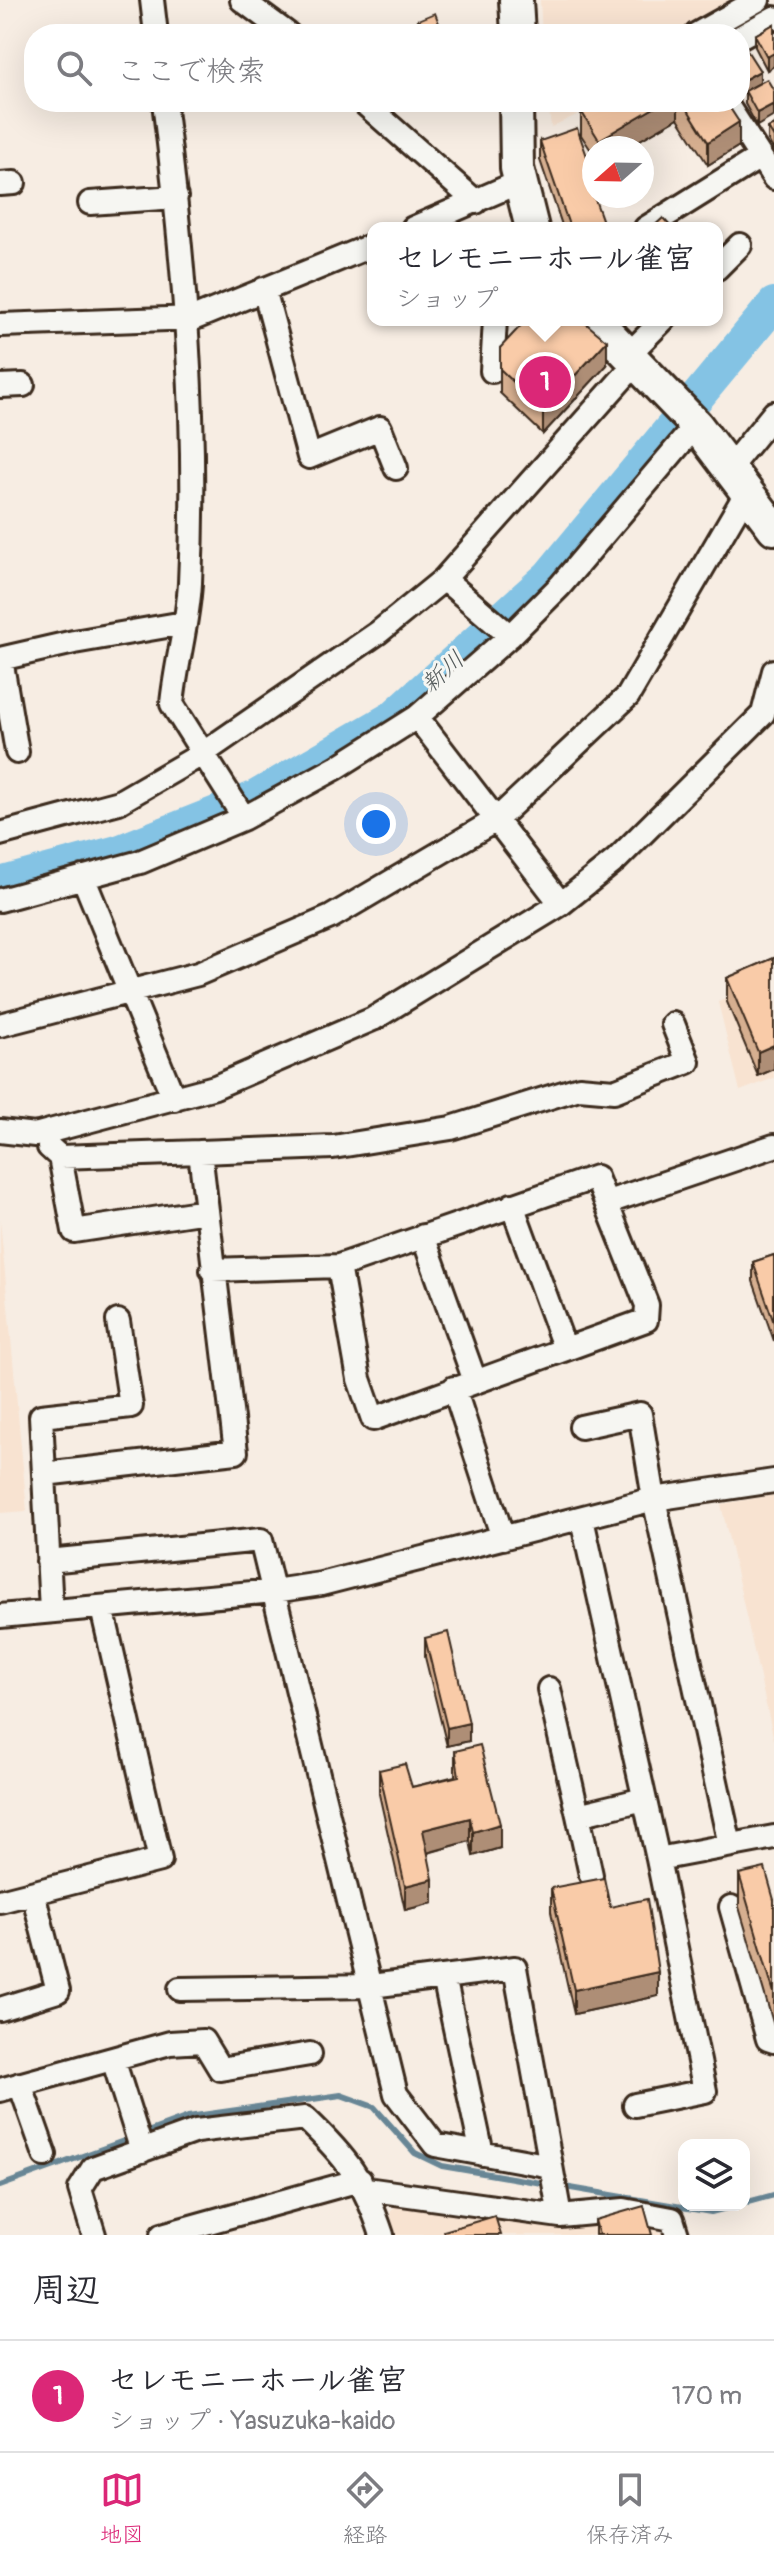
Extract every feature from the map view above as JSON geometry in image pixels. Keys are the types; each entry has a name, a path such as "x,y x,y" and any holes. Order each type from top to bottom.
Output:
{"main road":[{"path":"516,0 517,24"},
{"path":"516,112 519,182 529,222"},
{"path":"601,326 687,417 739,479 774,528"}],"street":[{"path":"152,0 155,24"},
{"path":"242,0 274,24"},
{"path":"715,24 758,0"},
{"path":"750,31 774,18"},
{"path":"165,112 188,319 192,509 190,587 172,704 237,808"},
{"path":"374,112 476,202"},
{"path":"731,112 774,178"},
{"path":"656,222 760,157"},
{"path":"428,222 519,182"},
{"path":"90,203 176,197"},
{"path":"723,262 740,245"},
{"path":"0,325 188,319 367,247"},
{"path":"264,289 309,457 380,428 396,468"},
{"path":"492,371 495,326"},
{"path":"0,834 119,802 202,754 379,632 444,579 658,326"},
{"path":"0,386 23,385"},
{"path":"0,1025 198,974 315,925 496,820 628,696 774,413"},
{"path":"0,900 140,862 237,808 336,768 417,717 501,628 560,586 687,417"},
{"path":"444,579 501,628"},
{"path":"17,752 0,659 74,642 184,623"},
{"path":"0,1131 35,1135 215,1087 373,1019 561,904 616,860 763,714 774,671"},
{"path":"417,717 561,904"},
{"path":"83,877 174,1099"},
{"path":"60,1157 333,1147 451,1128 579,1088 614,1091 688,1062 673,1024"},
{"path":"35,1135 60,1157 74,1231 206,1211"},
{"path":"608,1202 774,1146"},
{"path":"44,1474 236,1452 200,1152"},
{"path":"212,1270 339,1266 596,1177 647,1305 646,1320 373,1419 359,1379 339,1266"},
{"path":"512,1205 565,1349"},
{"path":"423,1236 465,1385 503,1538"},
{"path":"51,1611 41,1416 131,1406 118,1321"},
{"path":"581,1427 640,1414 654,1499 730,1845"},
{"path":"0,1616 321,1584 654,1499 774,1481"},
{"path":"582,1519 658,1859 705,2091 635,2105"},
{"path":"48,1561 261,1540 396,2094 435,2145 551,2166"},
{"path":"0,1901 160,1860 102,1608"},
{"path":"549,1689 591,1875"},
{"path":"578,1815 644,1799"},
{"path":"658,1859 774,1837"},
{"path":"0,2009 58,1991 33,1893"},
{"path":"731,1907 768,2039 774,2041"},
{"path":"180,1989 371,1986 515,1968 560,2216"},
{"path":"444,1977 482,2154"},
{"path":"45,2155 10,2087 170,2043 203,2041 220,2069 310,2054"},
{"path":"113,2059 142,2151"},
{"path":"94,2235 80,2189 93,2168 196,2131 305,2118 332,2143 363,2184 382,2235"},
{"path":"162,2235 363,2184 560,2216 624,2210 672,2219 677,2235"}],"shaded area":[{"path":"540,0 743,0 704,24 541,24"},
{"path":"549,112 583,112 551,127"},
{"path":"774,979 774,1078 740,1091 718,1002"},
{"path":"0,1220 27,1511 0,1513"},
{"path":"774,1495 774,1740 721,1504"},
{"path":"399,2201 557,2229 611,2216 644,2224 665,2235 395,2235 390,2213"}],"building":[{"path":"435,13 439,24 420,24 418,20"},
{"path":"774,24 774,53 767,57 755,35"},
{"path":"750,55 760,71 750,76"},
{"path":"767,79 774,91 774,104 757,113 750,100 750,88"},
{"path":"582,112 647,112 606,136 597,136"},
{"path":"689,112 732,112 739,122 708,142"},
{"path":"577,128 582,142 582,208 598,208 603,222 568,222 540,141"},
{"path":"520,326 589,326 607,341 543,410 500,369 500,348"},
{"path":"774,958 774,1045 758,1052 727,978"},
{"path":"774,1255 774,1323 753,1262"},
{"path":"448,1632 469,1723 447,1728 425,1638"},
{"path":"480,1745 500,1824 473,1832 470,1818 423,1830 433,1879 405,1886 379,1770 405,1764 412,1787 459,1776 455,1751"},
{"path":"765,1868 774,1900 774,1993 739,1874"},
{"path":"604,1878 610,1907 647,1899 658,1972 574,1990 551,1888"},
{"path":"644,2206 652,2235 599,2235 595,2220"},
{"path":"495,2216 501,2235 445,2235 444,2231"}],"waterway":[{"name":"新川","path":"0,884 118,852 254,798 392,718 549,576 774,304"},
{"path":"142,2134 188,2117 341,2095 374,2107 415,2153 442,2166 678,2206"},
{"path":"0,2186 132,2138"},
{"path":"750,2201 774,2195"},
{"path":"705,2211 715,2211"}],"place":[{"name":"セレモニーホール雀宮","path":"545,382"}]}
